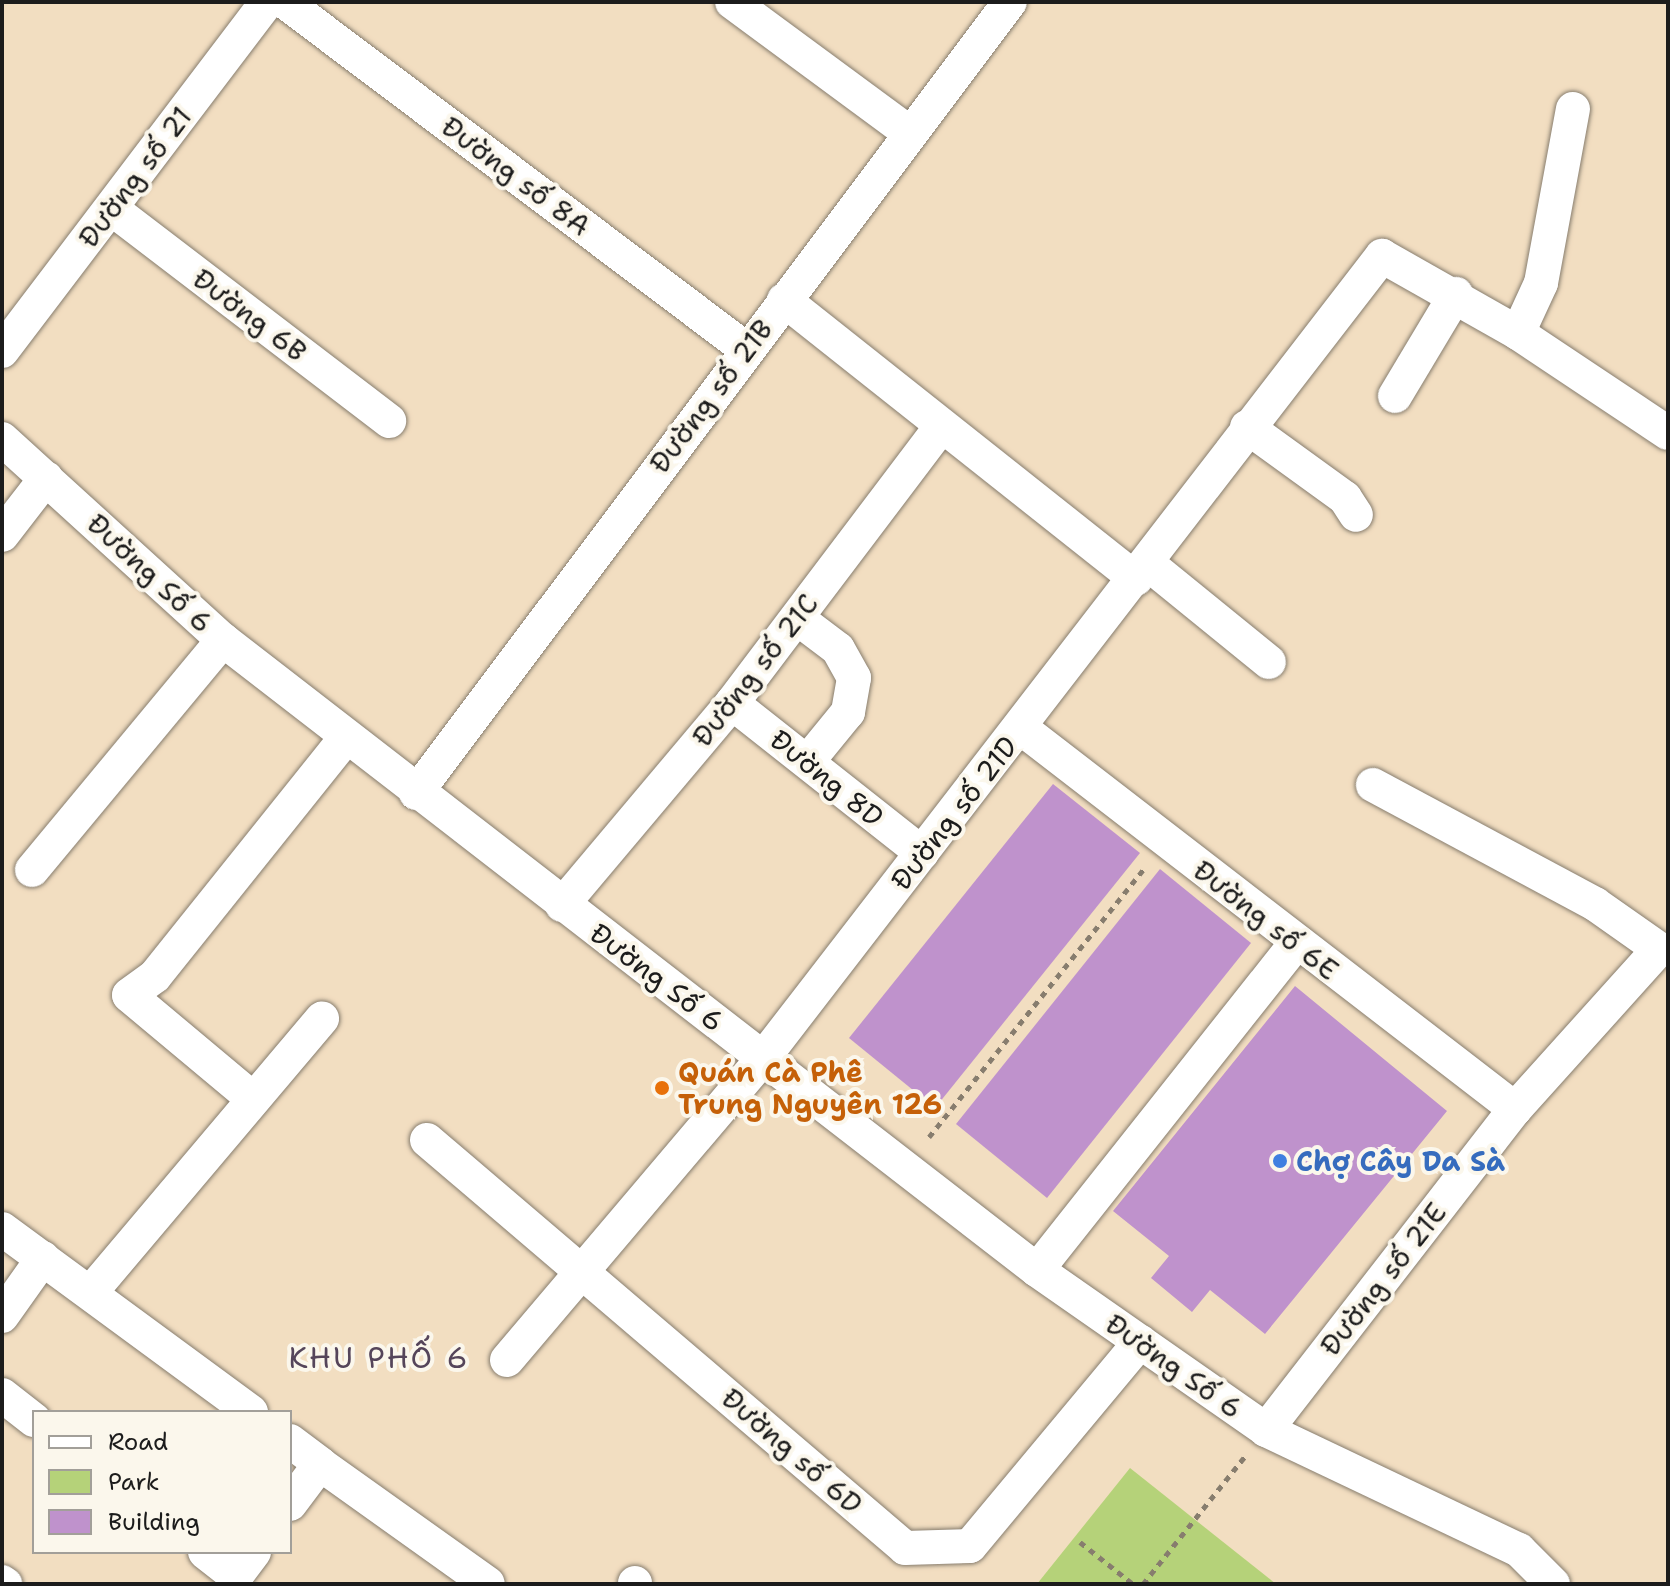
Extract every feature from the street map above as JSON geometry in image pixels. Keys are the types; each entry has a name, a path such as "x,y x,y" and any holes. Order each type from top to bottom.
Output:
{"street":[{"name":"Đường số 21","path":"2,351 267,2"},
{"name":"Đường số 8A","path":"285,2 746,349"},
{"path":"732,2 910,133"},
{"name":"Đường số 21B","path":"416,793 746,349 1010,2"},
{"path":"1518,333 1541,283 1573,109"},
{"name":"Đường 6B","path":"112,209 389,421"},
{"name":"Đường số 21D","path":"507,1360 764,1057 1142,571 1247,427 1387,254 1456,294"},
{"path":"1395,396 1456,294 1668,433"},
{"path":"784,300 941,427 1269,662"},
{"name":"Đường số 21C","path":"562,905 732,703 941,427"},
{"path":"1247,427 1345,498 1356,515"},
{"name":"Đường Số 6","path":"2,439 223,640 416,793 764,1057 1037,1270 1266,1430 1519,1550 1553,1584"},
{"path":"2,535 46,478"},
{"path":"797,618 838,649 854,678 848,712 808,761"},
{"path":"32,870 223,640"},
{"name":"Đường 8D","path":"732,703 922,853"},
{"name":"Đường số 6E","path":"1021,728 1295,944 1515,1109"},
{"path":"252,1098 129,995 155,976 346,738"},
{"name":"Đường số 21E","path":"1266,1430 1515,1109 1659,949 1583,896 1373,785"},
{"path":"1037,1270 1295,944"},
{"path":"91,1292 252,1098 322,1019"},
{"name":"Đường số 6D","path":"427,1140 905,1548 970,1546 1140,1342"},
{"path":"2,1229 248,1410"},
{"path":"2,1316 43,1258"},
{"path":"2,1395 32,1418"},
{"path":"292,1443 488,1584"},
{"path":"292,1501 320,1464"},
{"path":"209,1554 241,1571"}],"path":[{"path":"929,1137 1156,853"},
{"path":"1143,1584 1266,1430"},
{"path":"1080,1542 1133,1584"}],"green space":[{"path":"1130,1468 1276,1584 1037,1584"}],"building":[{"path":"1053,784 1140,853 935,1108 849,1038"},
{"path":"1160,869 1251,943 1047,1198 956,1124"},
{"name":"Chợ Cây Da Sà","path":"1295,986 1447,1111 1265,1334 1210,1290 1192,1312 1151,1278 1169,1256 1113,1211"}],"place":[{"name":"Quán Cà Phê Trung Nguyên 126","path":"662,1088"},
{"name":"Chợ Cây Da Sà","path":"1280,1161"}],"district":[{"name":"KHU PHỐ 6","path":"379,1358"}]}
